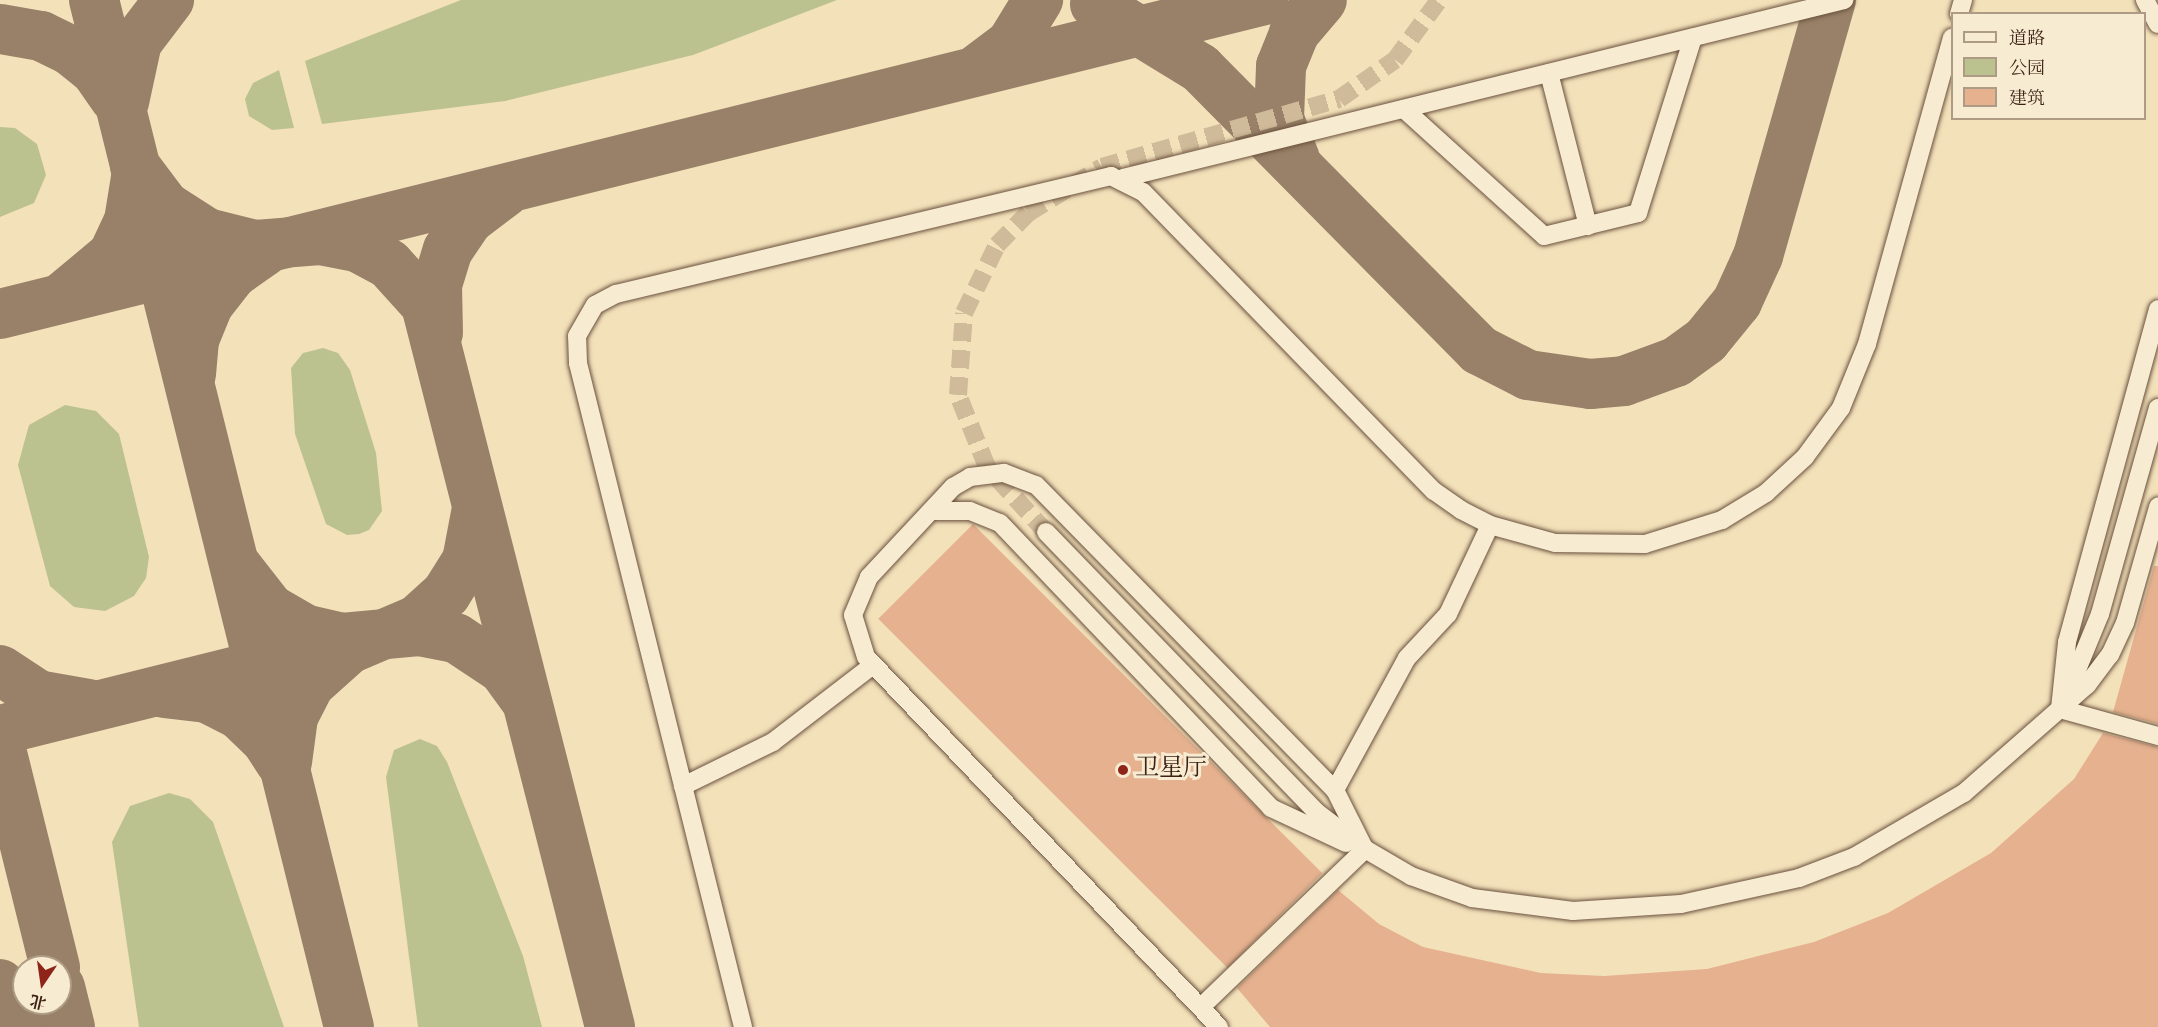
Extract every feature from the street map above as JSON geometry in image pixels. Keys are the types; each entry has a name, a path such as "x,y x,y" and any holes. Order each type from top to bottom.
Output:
{"lane":[{"path":"743,1027 578,363 577,336 586,314 604,299 627,291 1092,177 1123,178 1844,0"},
{"path":"2145,0 2158,24"},
{"path":"1404,109 1544,236 1588,226 1638,213 1693,38"},
{"path":"1123,178 1143,192 1434,491 1490,525 1588,547 1672,538 1744,508 1805,457 1841,408 1860,365 1951,45"},
{"path":"1549,73 1588,226"},
{"path":"2060,708 2074,613 2158,309"},
{"path":"2060,708 2100,614 2158,408"},
{"path":"1219,1027 873,665 852,628 855,601 869,577 935,511 953,487 978,475 1004,473 1036,485 1335,790 1365,849"},
{"path":"935,511 970,511 1000,523 1271,808 1365,849 1451,891 1545,909 1626,909 1745,893 1854,857 1913,826 1964,793 2060,708 2110,654 2125,623 2158,507"},
{"path":"1335,790 1407,658 1452,607 1490,525"},
{"path":"1046,532 1315,811 1365,849"},
{"path":"683,786 773,742 873,665"},
{"path":"2060,708 2158,736"},
{"path":"1201,1007 1365,849"}],"green space":[{"path":"461,0 837,0 693,55 505,101 322,124 305,61"},
{"path":"279,70 294,128 272,130 249,116 245,99 253,83"},
{"path":"0,127 15,128 37,144 46,175 34,203 0,217"},
{"path":"323,348 338,353 350,370 376,453 382,511 369,530 359,534 347,535 326,524 295,434 291,368 303,353"},
{"path":"65,405 96,411 119,434 149,557 146,578 134,596 105,611 74,607 50,586 18,465 29,425"},
{"path":"420,739 437,746 447,762 523,956 542,1027 418,1027 386,777 394,750"},
{"path":"169,793 190,799 213,822 284,1027 139,1027 112,842 130,806"}],"building":[{"path":"973,524 1322,873 1228,968 878,619"},
{"path":"2154,566 2158,566 2158,724 2113,712"},
{"path":"2103,733 2158,747 2158,1027 1270,1027 1237,988 1338,890 1379,924 1423,947 1541,973 1604,976 1707,969 1814,942 1888,913 1991,853 2074,779"}],"taxiway":[{"path":"94,0 349,1027"},
{"path":"124,102 137,42 169,0"},
{"path":"979,68 1011,44 1038,0"},
{"path":"0,314 1264,0"},
{"path":"1295,159 1279,119 1281,66 1294,33 1322,0"},
{"path":"1095,4 1200,68 1479,350 1528,375 1590,384 1624,381 1676,362 1706,340 1737,302 1758,256 1831,0"},
{"path":"0,29 41,36 70,50 95,70 115,99"},
{"path":"135,166 165,206 207,233 255,245 320,240 357,247 389,264 426,305 610,1027"},
{"path":"65,295 113,255 129,221 136,178"},
{"path":"438,333 437,285 448,250 468,220 505,192"},
{"path":"191,374 194,340 208,305 232,274 264,252"},
{"path":"287,762 293,717 309,685 349,649 417,620 446,594 467,561 477,508"},
{"path":"238,568 270,609 304,629 342,638 419,631 456,638 503,669 526,701"},
{"path":"0,730 292,657"},
{"path":"0,670 38,695 89,704"},
{"path":"164,693 207,698 240,715 266,740 281,763"},
{"path":"0,745 52,955"},
{"path":"0,984 30,1027"},
{"path":"67,1015 70,1027"}],"tunnel":[{"path":"1046,532 987,467 958,395 964,313 997,245 1028,213 1102,167 1339,99 1395,60 1439,0"}],"place":[{"name":"卫星厅","path":"1123,770"}]}
